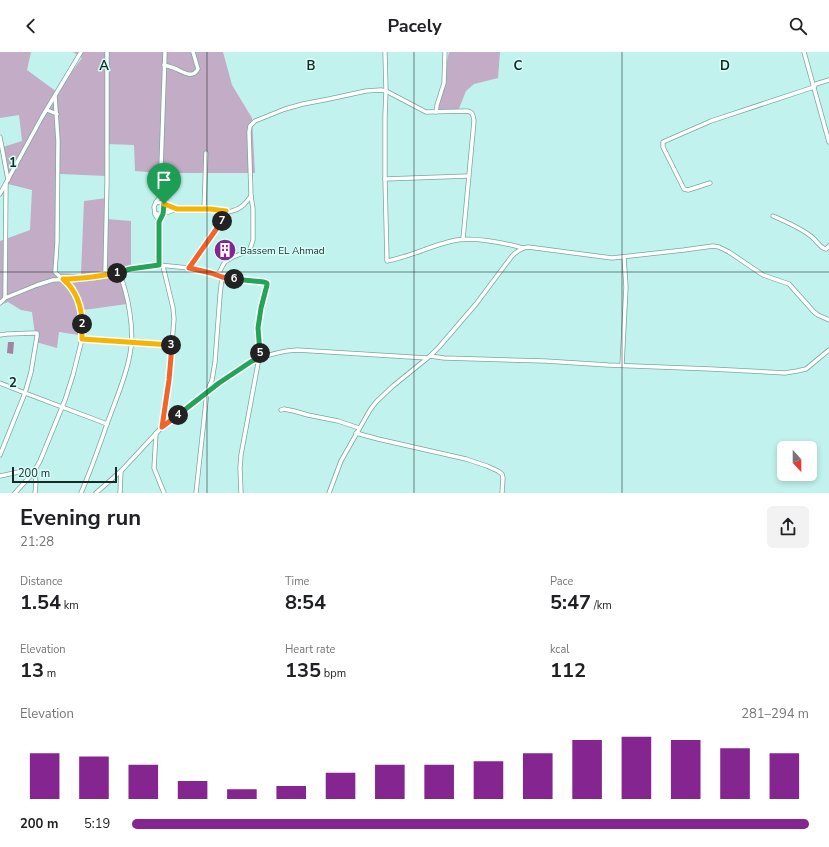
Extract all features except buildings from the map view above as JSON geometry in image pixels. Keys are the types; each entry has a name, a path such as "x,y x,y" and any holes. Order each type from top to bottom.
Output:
{"street":[{"path":"0,194 81,52"},
{"path":"105,275 107,52"},
{"path":"159,222 163,214 164,204 160,197 165,52"},
{"path":"164,65 184,73 194,73 198,69 193,52"},
{"path":"385,52 385,179 387,261 404,257 453,240 463,239 506,243 523,248 612,258 713,246 729,252 762,275 789,284 814,312 829,320"},
{"path":"436,112 444,83 445,52"},
{"path":"804,52 829,142"},
{"path":"710,183 688,190 684,189 663,147 663,142 711,121 814,87 816,84 829,80"},
{"path":"218,275 225,262 248,251 252,246 254,216 251,196 250,126 255,121 285,109 366,91 386,91 426,112 471,112 474,120 463,239"},
{"path":"15,493 33,472 40,461 74,375 82,339 82,318 77,298 68,283 55,272 57,237 58,128 55,96"},
{"path":"47,110 57,114"},
{"path":"0,137 7,181 5,298"},
{"path":"204,209 206,153"},
{"path":"385,179 468,176"},
{"path":"155,214 163,214 177,209 232,211 243,205 251,196"},
{"path":"160,197 154,207 155,214 159,222 161,266 173,308 174,319 169,380 162,427"},
{"path":"156,202 177,209"},
{"path":"189,268 222,221 226,211"},
{"path":"773,216 796,226 811,237 822,248 826,249 829,246"},
{"path":"329,493 341,461 356,433 376,402 429,357 463,320 516,251 523,248"},
{"path":"622,366 626,287 624,257"},
{"path":"0,303 5,298 53,280 105,275 130,269 161,266 189,268 237,280 261,281 267,283 268,287 261,308 258,328 260,358 241,455 241,493"},
{"path":"81,493 122,382 130,353 132,332 127,297 119,272"},
{"path":"196,493 207,392 212,380 215,362 222,277"},
{"path":"0,335 23,333 37,334 36,348 25,393 0,455"},
{"path":"82,339 172,345"},
{"path":"96,493 121,471 162,427 207,392 252,361 284,351 296,350 785,373 806,369 829,350"},
{"path":"0,383 107,424"},
{"path":"281,410 284,409 338,421 360,428"},
{"path":"156,433 154,468 164,493"},
{"path":"356,433 466,459 487,466 502,474 502,493"},
{"path":"0,476 28,470 33,472"},
{"path":"120,493 121,471"},
{"path":"33,472 36,482 35,493"}],"shaded area":[{"path":"0,52 31,52 27,70 57,92 82,58 73,52 223,52 232,85 252,118 255,173 159,173 135,171 134,145 107,144 107,176 60,174 55,273 81,274 84,201 107,198 107,219 131,221 131,266 118,270 127,304 81,310 79,335 59,332 57,348 36,342 32,312 21,310 8,302 0,305 0,241 30,230 32,190 8,184 3,147 22,141 19,115 0,118"},
{"path":"449,52 500,52 498,78 474,84 466,91 458,111 436,114"},
{"path":"8,342 14,342 13,354 7,353"}],"place":[{"name":"Bassem EL Ahmad","path":"225,250"}],"route":[{"path":"164,204 177,209 210,209 226,211 222,221 189,268 237,280 261,281 267,283 268,287 261,308 258,328 260,358 252,361 207,392 162,427 169,380 172,345 82,339 82,318 77,298 68,283 63,279 98,277 130,269 159,265 159,222 163,214 164,204"}]}
